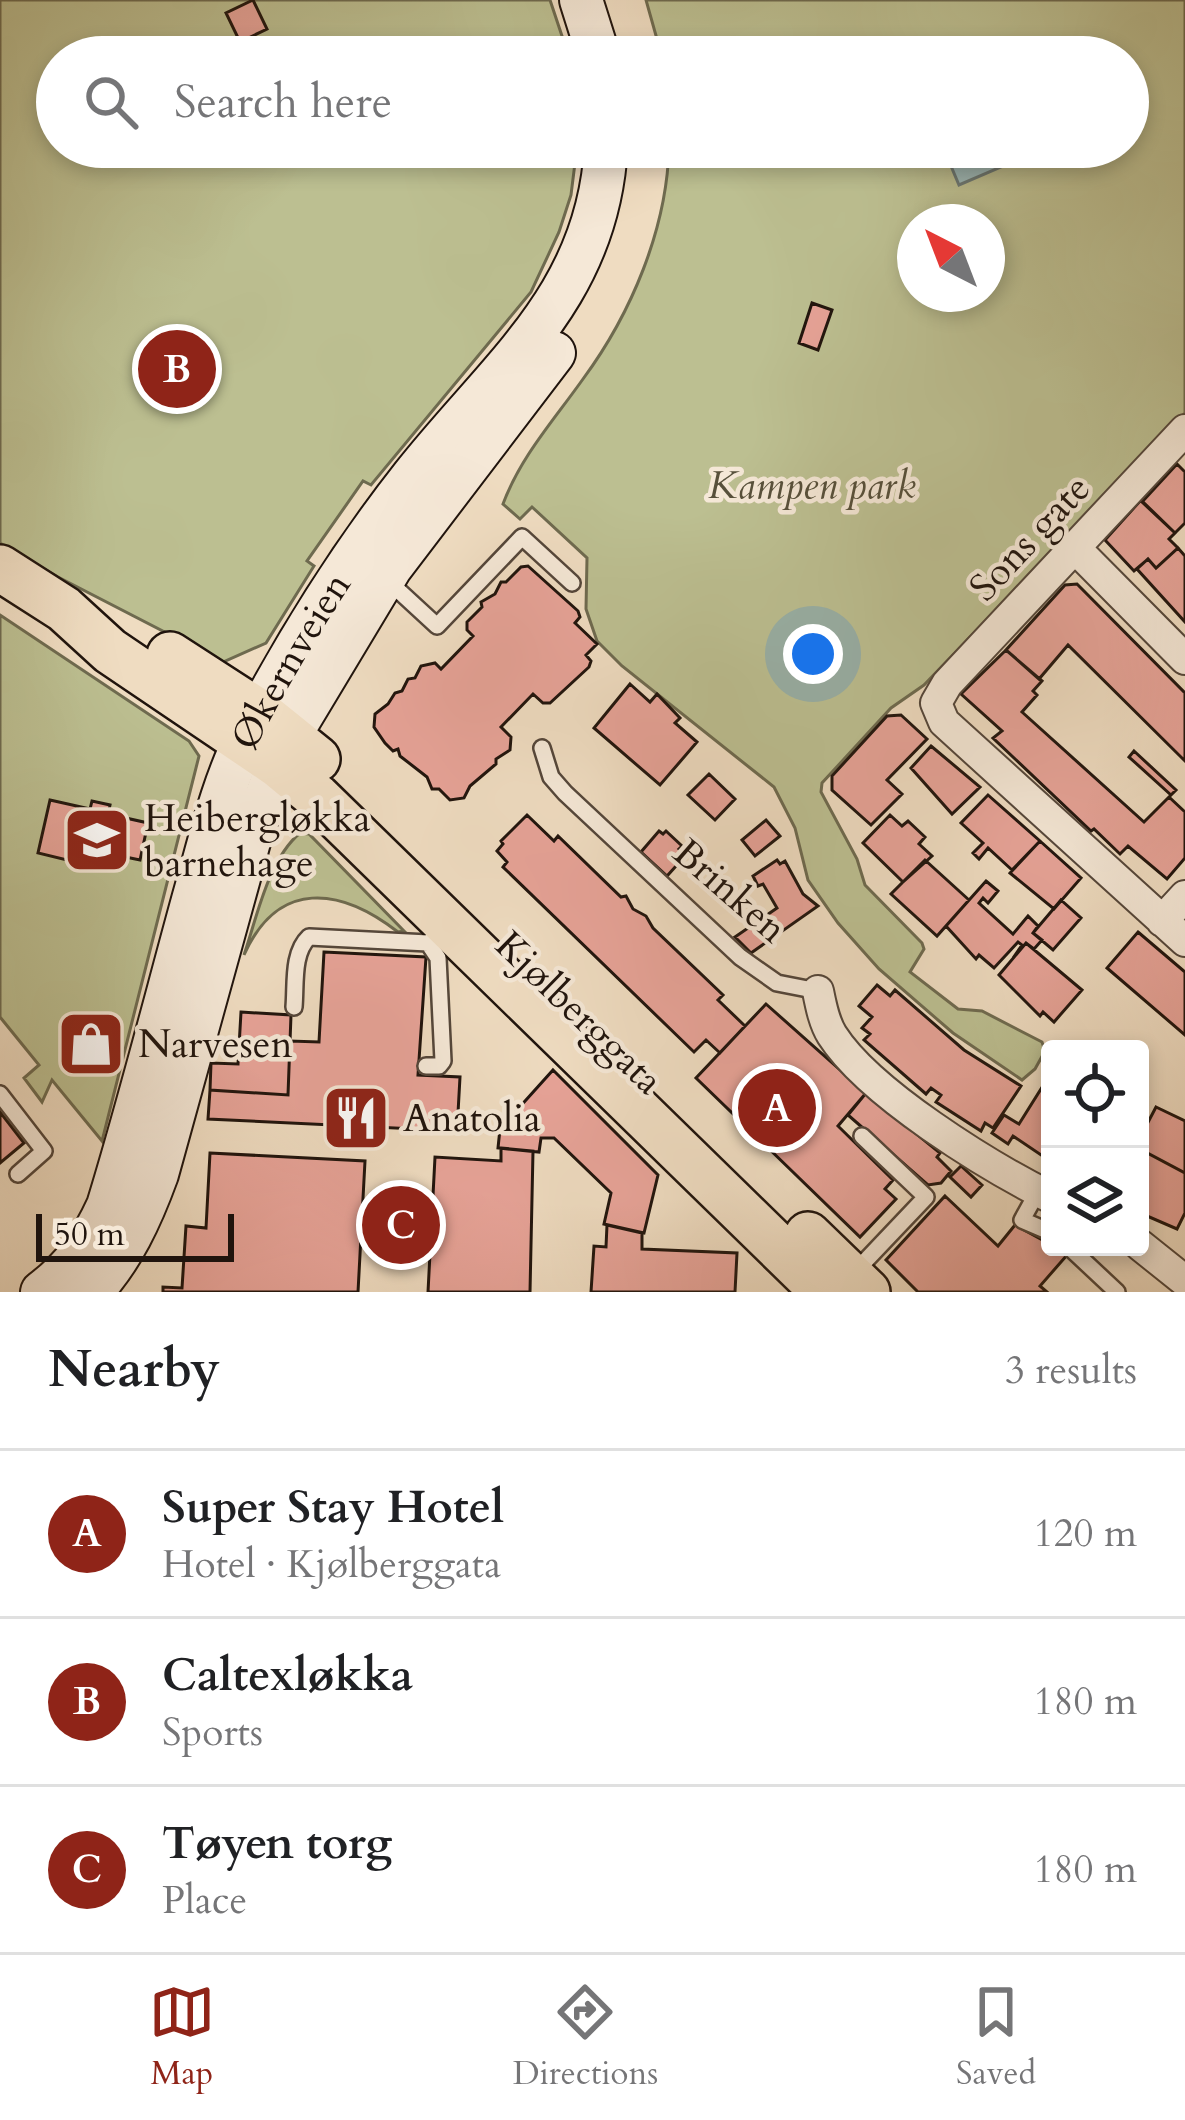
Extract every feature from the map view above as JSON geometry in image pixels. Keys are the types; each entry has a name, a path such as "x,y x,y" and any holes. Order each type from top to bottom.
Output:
{"main road":[{"path":"581,0 592,36"},
{"path":"609,0 620,36"},
{"name":"Økernveien","path":"91,1292 140,1221 158,1174 250,838 268,738 383,517 522,350 563,293 595,218 603,168"},
{"name":"Økernveien","path":"42,1292 74,1264 108,1207 215,824 268,738 587,306 620,230 631,168"},
{"path":"0,568 64,609 124,627 268,738"},
{"name":"Kjølberggata","path":"268,738 439,935 847,1287"},
{"name":"Kjølberggata","path":"268,738 847,1287"}],"street":[{"name":"Sons gate","path":"1174,931 944,722 936,703 946,684 1185,430"},
{"path":"1074,548 1185,658"},
{"path":"1174,931 1185,896"},
{"name":"Brinken","path":"818,991 830,1033 899,1102 1041,1192"},
{"path":"1149,1252 1185,1281"}],"lane":[{"path":"384,577 437,626 522,537 572,583"},
{"name":"Brinken","path":"542,748 550,776 565,793 740,957 778,983 818,991"},
{"path":"295,1006 298,952 309,937 439,935 443,1061 439,1066 426,1066"},
{"path":"0,1094 44,1150 18,1174"},
{"path":"847,1287 926,1197 862,1136"},
{"path":"1041,1198 1022,1220 1041,1228"},
{"path":"1079,1256 1117,1292"}],"green space":[{"path":"0,0 550,0 562,36 36,36 36,168 574,168 559,232 531,292 371,485 363,481 307,561 314,566 266,643 223,662 0,543"},
{"name":"Kampen park","path":"646,0 1185,0 1185,413 924,685 891,708 822,783 821,792 857,859 865,885 922,943 924,949 910,972 958,1009 982,1011 1041,1041 1041,1058 1022,1080 953,1033 879,969 808,880 795,828 774,787 597,641 586,609 587,558 532,507 520,519 503,504 529,454 600,354 631,299 661,209 668,168 1149,168 1149,36 656,36"},
{"path":"0,615 189,741 199,756 102,1141 52,1080 42,1102 24,1078 39,1065 0,1017"},
{"path":"300,833 309,834 404,931 354,906 312,898 292,902 274,913 244,955 272,873"}],"water":[{"path":"952,168 998,168 959,185"}],"building":[{"path":"253,0 267,29 237,36 226,13"},
{"path":"812,303 832,310 818,350 799,343"},
{"path":"1177,464 1185,472 1185,523 1175,533 1142,502"},
{"path":"1141,500 1175,533 1169,539 1178,548 1156,568 1148,559 1134,571 1105,540"},
{"path":"1178,548 1185,556 1185,622 1137,569 1148,559 1156,568"},
{"path":"528,566 578,611 575,623 597,644 586,655 589,667 550,703 533,694 501,727 511,737 510,750 470,786 464,798 450,800 439,789 432,789 427,777 400,756 398,749 393,751 385,743 374,727 375,714 402,691 408,679 415,678 421,666 435,663 441,669 473,636 467,622 482,607 481,602 495,594 501,582"},
{"path":"1077,584 1185,693 1185,761 1068,645 1039,679 1006,650 1065,585"},
{"path":"1006,650 1042,681 1022,712 1144,822 1169,797 1185,812 1185,858 1167,879 1128,846 1120,854 1091,831 993,738 1002,731 961,694"},
{"path":"630,684 650,702 657,694 680,718 675,723 697,742 660,785 594,728"},
{"path":"901,715 927,739 887,780 902,794 871,825 832,790 832,776 887,716"},
{"path":"931,746 980,787 952,814 911,768"},
{"path":"1134,751 1176,790 1171,795 1129,757"},
{"path":"709,774 735,799 715,820 688,795"},
{"path":"988,795 1040,841 1012,870 988,848 979,859 973,853 983,843 961,823"},
{"path":"50,800 90,809 92,801 110,805 108,814 148,823 140,860 106,853 110,836 79,829 71,861 38,853"},
{"path":"527,815 554,841 558,836 621,897 626,896 633,909 646,916 723,995 718,1000 745,1026 720,1053 706,1040 694,1052 503,867 507,862 497,851 501,841"},
{"path":"890,815 902,826 908,821 925,837 919,844 932,856 903,882 863,843"},
{"path":"766,820 780,836 755,856 742,840"},
{"path":"659,831 666,831 686,855 667,876 641,852"},
{"path":"1040,841 1081,878 1054,909 1010,873"},
{"path":"777,860 785,861 803,894 818,906 751,953 735,937 777,908 753,876"},
{"path":"925,860 969,900 937,936 891,894"},
{"path":"986,881 998,891 988,903 983,898 979,903 1013,934 1028,916 1038,926 1033,933 1042,940 1034,949 1026,943 1013,958 1022,945 1018,942 994,968 979,955 976,959 946,926"},
{"path":"1061,900 1081,918 1053,950 1033,933"},
{"path":"1138,932 1185,972 1185,1035 1107,968"},
{"path":"1026,943 1082,990 1054,1022 1043,1012 1040,1016 999,975"},
{"path":"324,952 426,957 418,1075 460,1077 457,1131 208,1119 210,1090 288,1095 290,1041 319,1042"},
{"path":"877,985 890,996 895,990 964,1050 1021,1086 993,1128 985,1123 981,1131 936,1102 941,1095 931,1088 926,1094 864,1040 870,1034 862,1028 872,1017 859,1006"},
{"path":"766,1004 866,1093 838,1126 893,1180 885,1189 896,1199 860,1237 696,1078"},
{"path":"241,1012 291,1015 288,1095 210,1090 211,1063 238,1064"},
{"path":"553,1070 658,1175 644,1233 604,1224 611,1193 554,1138 541,1138 539,1152 498,1148 500,1129"},
{"path":"1041,1089 1041,1155 1013,1136 1008,1144 992,1133 1004,1115 1019,1124"},
{"path":"866,1093 940,1153 937,1157 951,1171 941,1183 928,1185 848,1115"},
{"path":"1156,1107 1185,1121 1185,1173 1149,1154 1149,1120"},
{"path":"0,1112 24,1143 0,1163"},
{"path":"501,1148 533,1151 530,1292 428,1292 435,1157 501,1161"},
{"path":"210,1153 365,1161 358,1292 163,1292 163,1287 182,1288 186,1226 206,1228"},
{"path":"1149,1154 1185,1173 1185,1213 1177,1229 1149,1217"},
{"path":"961,1166 982,1185 971,1197 950,1177"},
{"path":"945,1196 998,1246 1015,1225 1041,1239 1041,1256 1066,1256 1040,1286 1047,1292 918,1292 886,1260"},
{"path":"607,1225 642,1233 642,1249 737,1253 735,1292 591,1292 594,1246 606,1247"}],"place":[{"name":"Caltexløkka","path":"177,369"},
{"name":"Heibergløkka barnehage","path":"97,840"},
{"name":"Narvesen","path":"91,1044"},
{"name":"Super Stay Hotel","path":"777,1108"},
{"name":"Anatolia","path":"356,1118"},
{"name":"Tøyen torg","path":"401,1225"}]}
